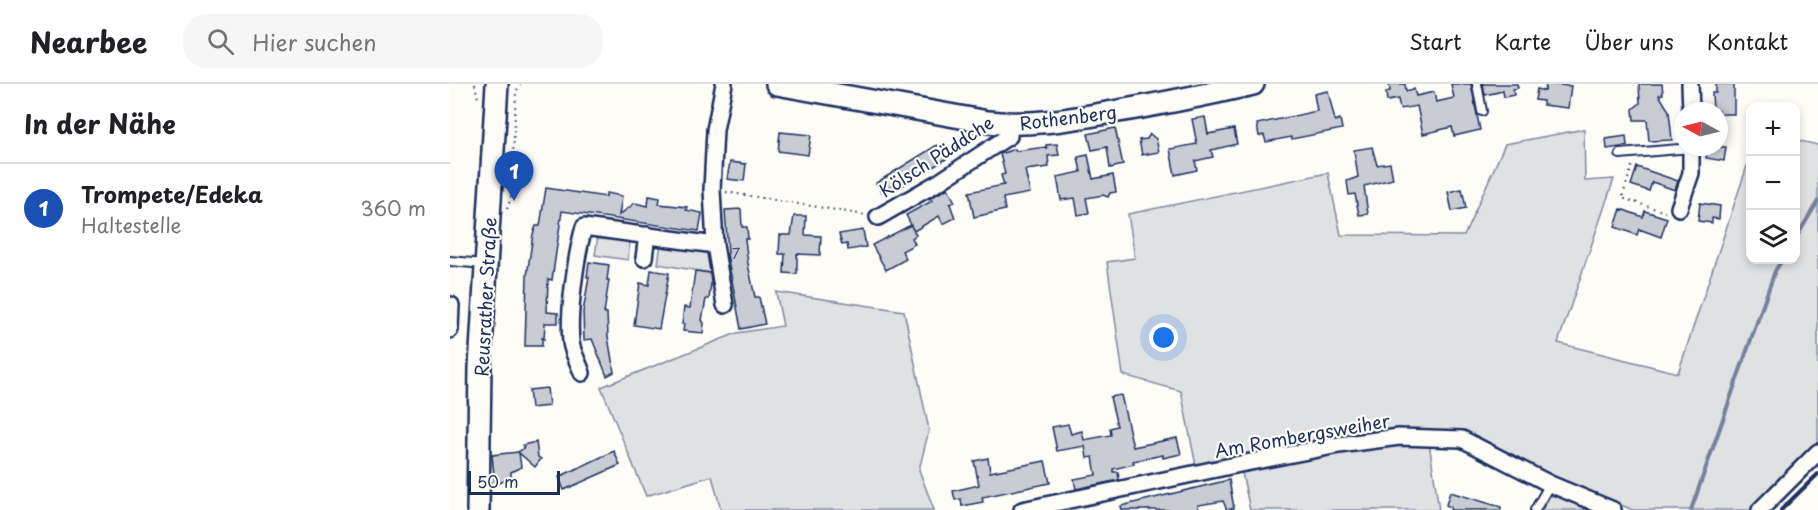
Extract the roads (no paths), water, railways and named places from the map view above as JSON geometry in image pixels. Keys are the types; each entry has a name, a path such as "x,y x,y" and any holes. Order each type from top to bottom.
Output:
{"street":[{"path":"485,84 496,110"},
{"name":"Reusrather Straße","path":"478,510 480,367 496,84"},
{"path":"496,110 509,84"},
{"path":"724,84 715,130 712,190 715,245 725,304"},
{"name":"Rothenberg","path":"777,84 1009,124 1055,122 1209,89 1253,84"},
{"path":"1690,84 1691,102"},
{"name":"Kölsch Päddche","path":"878,217 939,182 1009,136 1009,124"},
{"path":"1678,207 1691,173 1691,156"},
{"path":"582,373 571,344 573,296 584,227 715,245"},
{"path":"644,258 647,236"},
{"path":"450,330 451,305"},
{"name":"Am Rombergsweiher","path":"1022,510 1240,464 1339,445 1399,437 1462,439 1550,484 1614,510"},
{"path":"1760,510 1818,452"}],"lane":[{"path":"1477,84 1482,111"},
{"path":"1620,154 1674,149"},
{"path":"450,261 486,264"},
{"path":"1535,510 1550,484"}],"waterway":[{"path":"1800,231 1818,201"},
{"path":"1691,510 1775,271 1779,264"}],"railway":[{"path":"1781,510 1818,474"}],"place":[{"name":"Trompete/Edeka","path":"514,201"}]}
